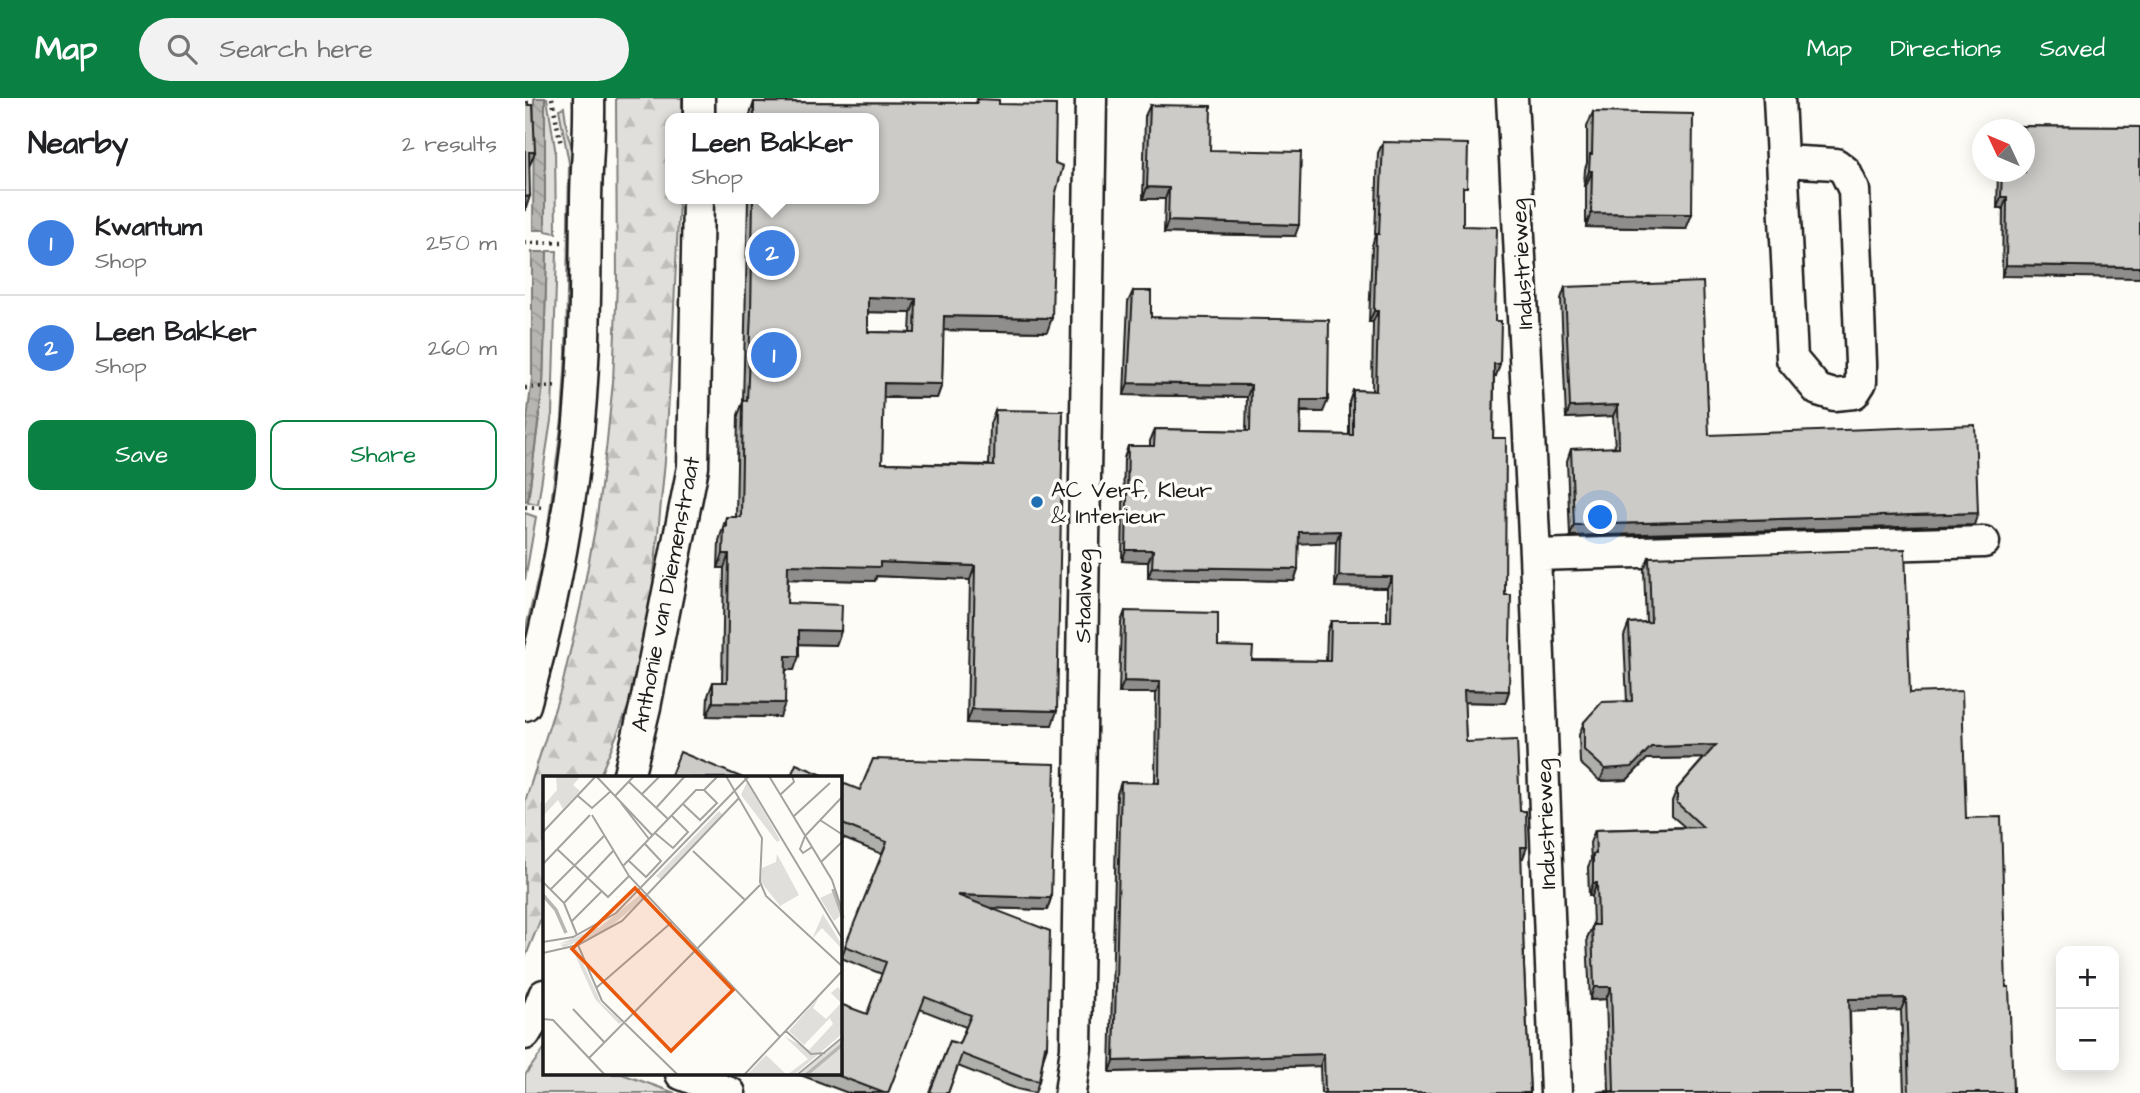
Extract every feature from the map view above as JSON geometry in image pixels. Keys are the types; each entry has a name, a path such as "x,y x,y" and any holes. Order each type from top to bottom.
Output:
{"street":[{"path":"571,98 574,138 586,172"},
{"path":"525,705 541,649 559,565 576,448 585,330 589,98"},
{"name":"Staalweg","path":"1070,1093 1076,1048 1091,98"},
{"name":"Industrieweg","path":"1512,98 1535,555 1556,1093"},
{"path":"1780,98 1782,161 1792,359 1818,390 1833,395 1854,393 1861,382 1854,190 1845,171 1836,164 1782,161"},
{"name":"Anthonie van Diemenstraat","path":"628,776 693,467 698,204"},
{"path":"1535,555 1985,542"},
{"path":"686,1076 730,1093"}],"path":[{"path":"552,98 561,146"},
{"path":"564,230 564,242"},
{"path":"528,243 552,243"},
{"path":"557,400 559,373"},
{"path":"525,387 559,386"},
{"path":"543,521 546,495"},
{"path":"528,507 544,508"}],"green space":[{"path":"545,98 555,148 556,233 545,231"},
{"path":"616,98 682,98 682,113 665,113 665,204 679,204 665,461 651,605 639,681 600,776 543,776 543,913 525,958 525,802 562,686 596,523 613,382 617,281"},
{"path":"564,107 568,136 577,161 568,400 555,503 525,655 525,632 545,549 562,419 566,354 569,163 559,109"},
{"path":"547,251 557,251 552,414 538,504 528,502 543,385"},
{"path":"525,513 536,517 525,580"},
{"path":"543,1050 543,1076 628,1076 675,1093 525,1093 525,1075"}],"water":[{"path":"534,98 545,98 545,230 533,230"},
{"path":"532,252 547,252 543,385 528,500 525,501 525,436 532,378"}],"building":[{"path":"977,99 999,100 999,104 1056,105 1055,163 1063,166 1055,196 1052,318 944,316 942,384 884,383 882,463 994,466 995,410 1063,411 1057,711 972,709 975,566 880,562 880,567 788,565 787,603 842,605 841,631 799,630 799,656 786,656 785,703 713,702 713,682 727,682 729,554 723,554 724,527 726,517 741,517 743,400 747,401 753,204 879,204 879,113 754,113 754,102 977,103","holes":["868,297 916,299 915,333 868,332"]},
{"path":"528,102 528,105 533,105 535,152 529,152 530,196 525,197 525,103"},
{"path":"1150,105 1211,106 1210,150 1301,152 1299,225 1168,221 1169,188 1147,187"},
{"path":"1593,112 1693,114 1692,214 1591,213 1592,171 1589,171"},
{"path":"2035,126 2140,127 2140,267 2006,265 2007,197 2001,197 2002,182 2035,182"},
{"path":"1383,142 1468,144 1467,187 1463,187 1463,226 1497,227 1495,321 1501,321 1500,364 1494,364 1493,438 1506,438 1505,595 1511,595 1509,691 1464,690 1466,742 1517,740 1520,811 1526,811 1527,847 1521,847 1530,1093 1325,1093 1324,1054 1114,1061 1121,782 1159,783 1160,682 1124,681 1125,611 1218,613 1218,646 1253,647 1252,660 1330,661 1331,621 1391,621 1392,577 1339,576 1340,531 1299,532 1298,569 1152,567 1153,550 1126,550 1128,446 1154,446 1155,429 1250,431 1251,385 1128,383 1133,291 1151,291 1151,317 1329,320 1328,400 1301,400 1300,434 1353,435 1353,390 1376,391 1376,234 1379,234"},
{"path":"1703,282 1709,435 1975,425 1978,513 1574,525 1571,449 1619,447 1618,405 1570,407 1565,287"},
{"path":"1905,549 1910,693 1962,691 1966,818 2001,817 2006,987 2009,987 2013,1093 1909,1093 1906,998 1849,999 1852,1093 1598,1093 1614,1091 1611,987 1594,987 1592,925 1598,925 1597,883 1593,883 1595,830 1703,827 1677,803 1677,789 1716,745 1651,747 1632,767 1605,769 1584,750 1584,722 1602,702 1632,701 1629,623 1651,622 1649,557"},
{"path":"680,752 738,776 671,776"},
{"path":"873,759 1055,764 1051,898 957,895 1050,931 1047,1047 1045,1046 1039,1081 1021,1077 962,1054 948,1093 930,1092 950,1041 959,1044 971,1015 925,997 888,1093 839,1076 842,1076 842,1005 867,1014 886,962 845,946 887,842 842,824 842,783 860,790"},
{"path":"796,764 825,776 791,776"}],"place":[{"name":"Leen Bakker","path":"772,253"},
{"name":"Kwantum","path":"774,355"},
{"name":"AC Verf, Kleur & Interieur","path":"1037,502"}]}
